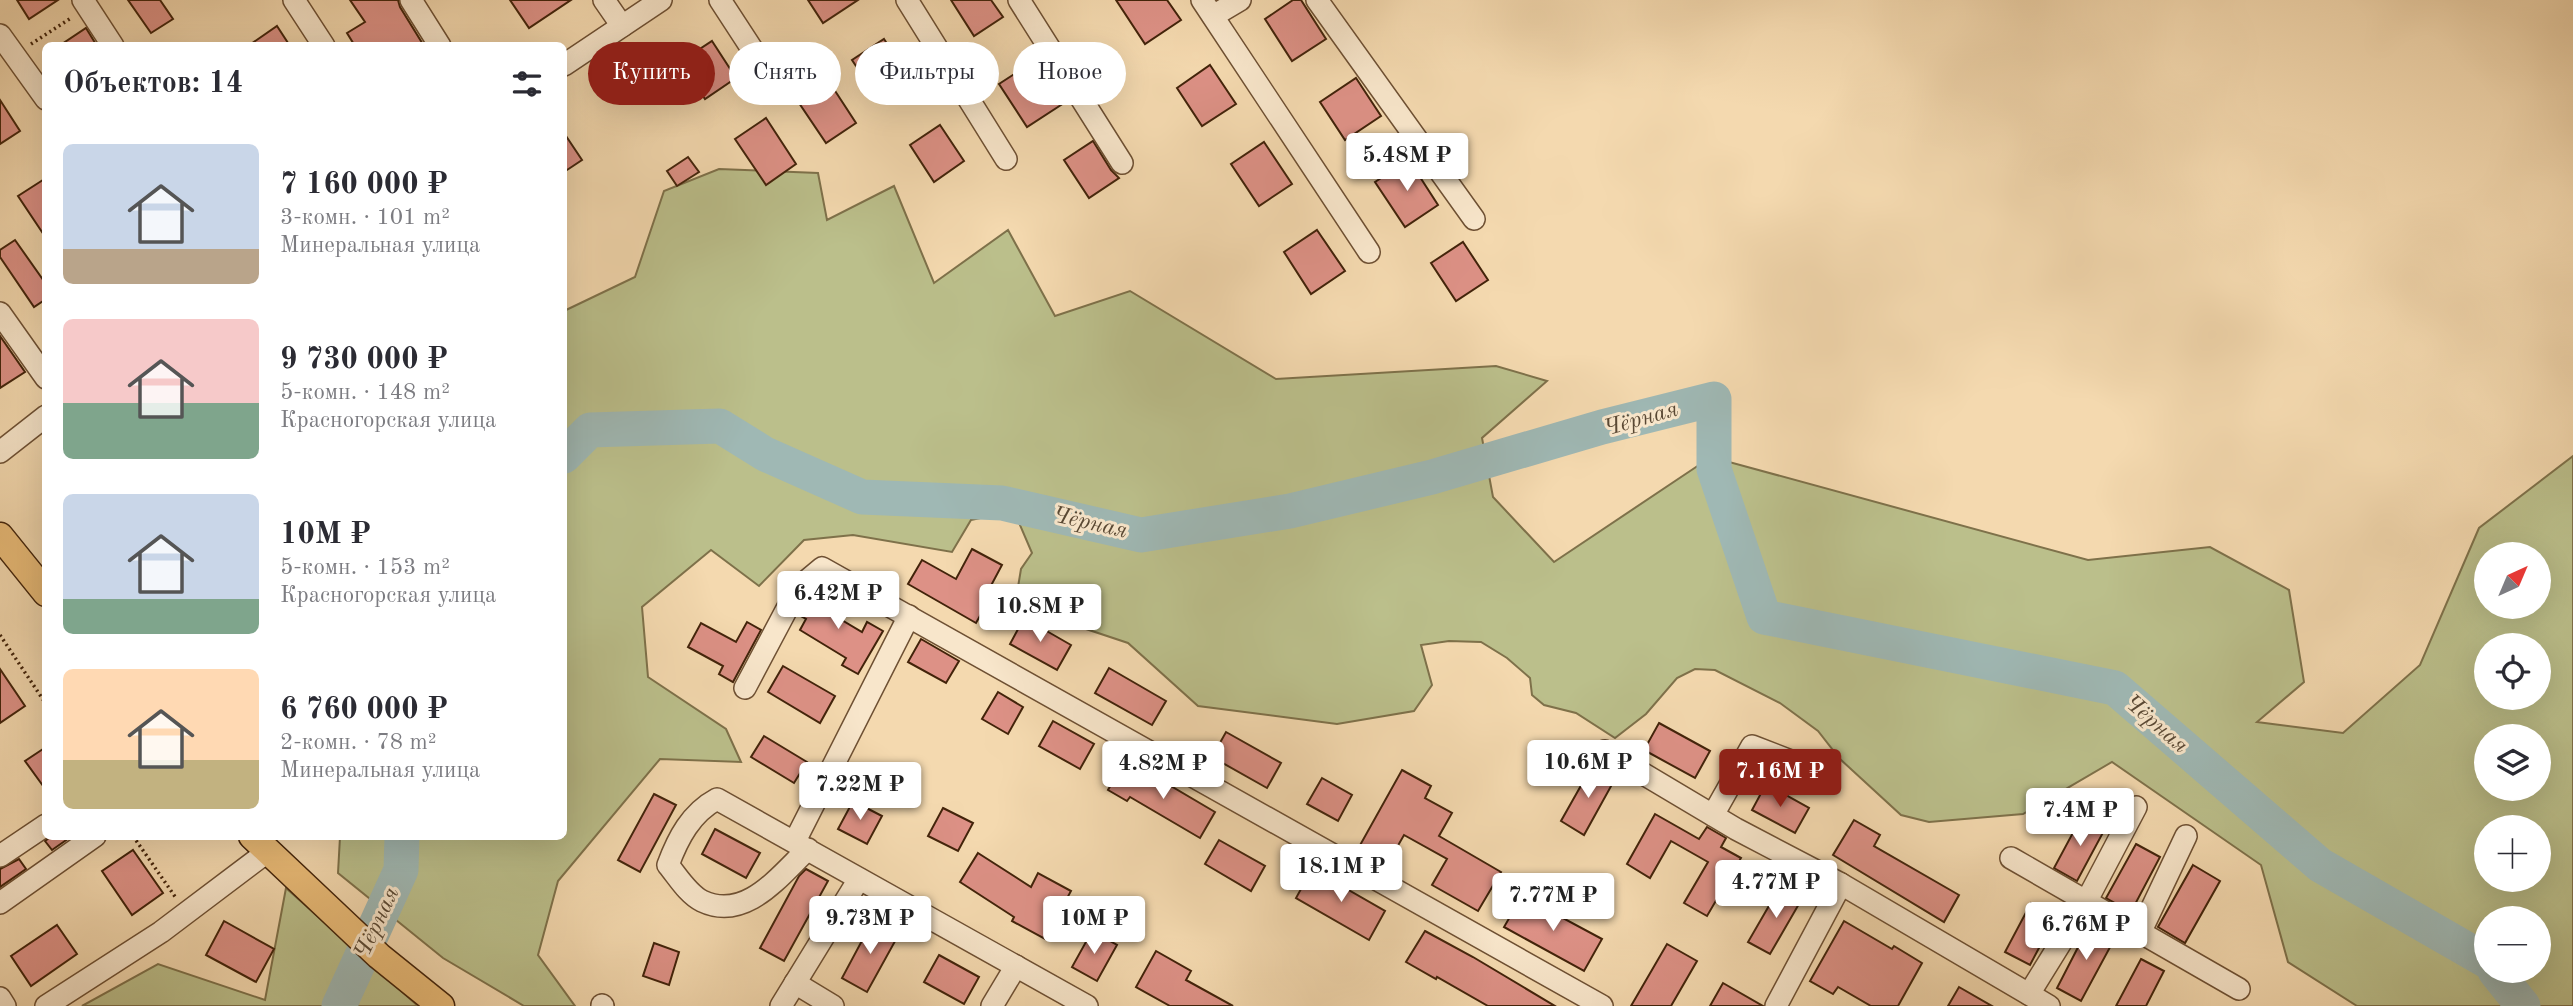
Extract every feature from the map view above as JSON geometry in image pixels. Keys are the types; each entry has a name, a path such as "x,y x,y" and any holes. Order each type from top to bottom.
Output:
{"main road":[{"path":"0,536 42,588"},
{"path":"260,844 379,956 441,1006"}],"street":[{"path":"294,0 321,42"},
{"path":"411,0 437,42"},
{"path":"604,0 622,26"},
{"path":"567,63 661,0"},
{"path":"720,0 747,42"},
{"path":"907,0 1006,159"},
{"path":"1019,0 1122,163"},
{"path":"1240,0 1208,8 1369,252"},
{"path":"1317,0 1474,219"},
{"path":"85,3 110,42"},
{"path":"0,35 42,94"},
{"path":"0,313 42,372"},
{"path":"0,452 42,419"},
{"path":"746,688 798,588 822,568 1602,1006"},
{"path":"909,616 801,845 758,896 733,908 702,901 668,865 676,842 701,807 717,799 801,845 1087,1006"},
{"path":"1713,815 1752,746 1819,772"},
{"path":"1605,751 1713,815 1841,884 2049,1006"},
{"path":"2029,994 2086,902 2136,807"},
{"path":"0,856 42,828"},
{"path":"2140,933 2186,836"},
{"path":"0,903 89,840"},
{"path":"46,1006 161,932 260,844"},
{"path":"2011,858 2239,989"},
{"path":"781,1006 859,879"},
{"path":"1776,1006 1841,884"},
{"path":"992,1006 1016,966"},
{"path":"794,984 833,1006"},
{"path":"0,998 5,1006"}],"path":[{"path":"14,55 85,3"},
{"path":"0,635 42,698"},
{"path":"136,840 186,912"}],"green space":[{"path":"719,169 818,173 827,220 894,186 934,283 1008,230 1055,316 1130,291 1276,379 1496,366 1547,381 1482,438 1493,497 1554,562 1711,457 2088,560 2210,547 2289,590 2304,682 2257,722 2343,733 2420,665 2479,528 2573,456 2573,1006 2357,1006 2288,962 2261,865 2112,762 2023,814 1929,822 1901,815 1840,759 1818,731 1780,703 1715,670 1695,669 1677,678 1646,714 1615,738 1576,713 1544,705 1532,695 1530,678 1507,658 1481,642 1449,641 1421,645 1432,685 1414,711 1337,724 1198,706 1128,643 1062,621 1017,593 1021,569 1032,553 1014,511 971,520 952,552 853,535 804,540 759,586 711,550 642,607 648,677 726,729 741,762 660,759 558,881 538,955 575,1006 524,1006 443,958 338,873 340,840 567,840 567,310 635,277 664,191"},
{"path":"286,888 418,1006 82,1006 158,964 265,1000"}],"building":[{"path":"17,0 58,0 29,19"},
{"path":"128,0 160,0 173,19 151,33"},
{"path":"350,0 398,0 422,42 353,42 347,33 365,22"},
{"path":"510,0 571,0 529,28"},
{"path":"808,0 858,0 823,23"},
{"path":"951,0 991,0 1003,17 974,36"},
{"path":"1116,0 1167,0 1181,20 1145,44"},
{"path":"1293,0 1301,0 1326,39 1292,61 1265,19"},
{"path":"277,26 287,42 254,42"},
{"path":"86,28 95,42 65,42"},
{"path":"715,46 729,67 729,83 715,92"},
{"path":"1210,65 1236,104 1202,126 1177,88"},
{"path":"1013,75 1013,105 1061,105 1027,127 999,84"},
{"path":"1356,78 1381,116 1345,140 1320,102"},
{"path":"0,100 20,131 0,144"},
{"path":"841,100 856,123 826,143 800,105 841,105"},
{"path":"766,118 796,164 766,185 735,139"},
{"path":"940,125 964,161 934,182 910,145"},
{"path":"567,138 582,160 567,170"},
{"path":"1093,141 1119,178 1089,198 1064,160"},
{"path":"1264,142 1292,184 1259,206 1231,164"},
{"path":"688,157 699,172 677,186 667,171"},
{"path":"1409,160 1438,205 1405,227 1375,182"},
{"path":"42,181 42,232 18,196"},
{"path":"1317,230 1345,271 1311,294 1284,252"},
{"path":"15,240 42,278 42,302 34,307 0,257 0,250"},
{"path":"1463,242 1488,280 1456,301 1431,263"},
{"path":"0,336 25,372 0,388"},
{"path":"972,549 1002,565 986,595 990,598 976,623 908,584 922,560 956,579"},
{"path":"820,587 834,595 825,610 862,632 867,622 883,631 858,674 842,665 846,658 800,630 806,619 799,615 808,596"},
{"path":"1024,618 1071,645 1057,670 1010,644"},
{"path":"747,622 761,630 733,682 719,674 723,666 688,647 701,623 736,642"},
{"path":"921,639 959,661 946,683 908,662"},
{"path":"783,666 835,696 820,723 768,692"},
{"path":"1109,668 1166,701 1152,725 1095,693"},
{"path":"0,669 25,706 0,723"},
{"path":"998,692 1023,707 1008,734 982,719"},
{"path":"1053,721 1094,744 1080,769 1039,746"},
{"path":"1659,723 1710,751 1695,778 1644,750"},
{"path":"1226,732 1281,763 1267,788 1212,757"},
{"path":"764,736 807,762 794,783 751,757"},
{"path":"42,750 42,784 25,761"},
{"path":"1123,764 1162,787 1164,782 1215,812 1200,838 1130,797 1127,801 1108,790"},
{"path":"1592,766 1615,779 1584,835 1561,821"},
{"path":"1402,770 1431,786 1425,798 1452,813 1439,836 1501,872 1478,911 1432,885 1447,859 1404,835 1388,863 1359,847"},
{"path":"1322,778 1352,795 1338,821 1307,804"},
{"path":"1766,784 1809,808 1795,833 1752,810"},
{"path":"654,794 676,805 640,872 618,860"},
{"path":"853,801 882,816 867,844 838,829"},
{"path":"943,808 973,823 958,851 928,836"},
{"path":"1655,814 1699,839 1707,827 1726,838 1721,847 1741,858 1707,916 1684,903 1708,862 1671,841 1650,878 1627,864"},
{"path":"2083,814 2106,827 2077,881 2054,868"},
{"path":"1854,820 1880,835 1874,846 1959,895 1944,922 1833,855"},
{"path":"715,829 760,853 746,878 702,854"},
{"path":"46,840 66,840 52,850"},
{"path":"1219,840 1265,866 1251,891 1205,864"},
{"path":"2136,844 2160,857 2131,912 2106,898"},
{"path":"133,850 163,893 132,915 102,871"},
{"path":"978,853 1031,887 1038,873 1071,891 1045,939 1012,921 1014,917 960,882"},
{"path":"19,859 26,869 0,887 0,869"},
{"path":"2193,865 2220,881 2185,943 2158,927"},
{"path":"806,869 828,881 784,961 760,948 799,876"},
{"path":"1312,869 1385,911 1369,940 1296,898"},
{"path":"1781,885 1803,897 1770,954 1748,942"},
{"path":"1522,896 1602,939 1584,971 1504,927"},
{"path":"2031,903 2056,916 2030,965 2005,952"},
{"path":"873,920 899,934 867,992 842,978"},
{"path":"224,921 274,949 256,982 206,955"},
{"path":"1844,921 1922,963 1898,1006 1871,1006 1838,987 1833,994 1810,981"},
{"path":"2090,924 2115,938 2081,1001 2057,988"},
{"path":"57,925 77,954 31,986 11,956"},
{"path":"1092,931 1117,945 1097,981 1072,967"},
{"path":"1425,931 1555,1006 1488,1006 1406,962"},
{"path":"654,943 679,952 669,985 643,976"},
{"path":"1667,944 1697,961 1671,1006 1631,1006"},
{"path":"1156,951 1191,971 1186,980 1233,1006 1170,1006 1136,987"},
{"path":"939,955 979,977 964,1004 924,982"},
{"path":"2141,959 2164,971 2146,1006 2116,1006"},
{"path":"1723,983 1763,1006 1710,1006"},
{"path":"1959,987 1992,1006 1948,1006"}],"waterway":[{"name":"Чёрная","path":"567,453 590,430 720,426 765,454 862,497 1002,503 1141,535 1290,511 1432,477 1602,427 1714,399 1714,469 1764,617 2115,688 2320,865 2474,954"},
{"name":"Чёрная","path":"339,1006 401,870 402,840"},
{"name":"Чёрная","path":"2505,983 2523,1006"}]}
